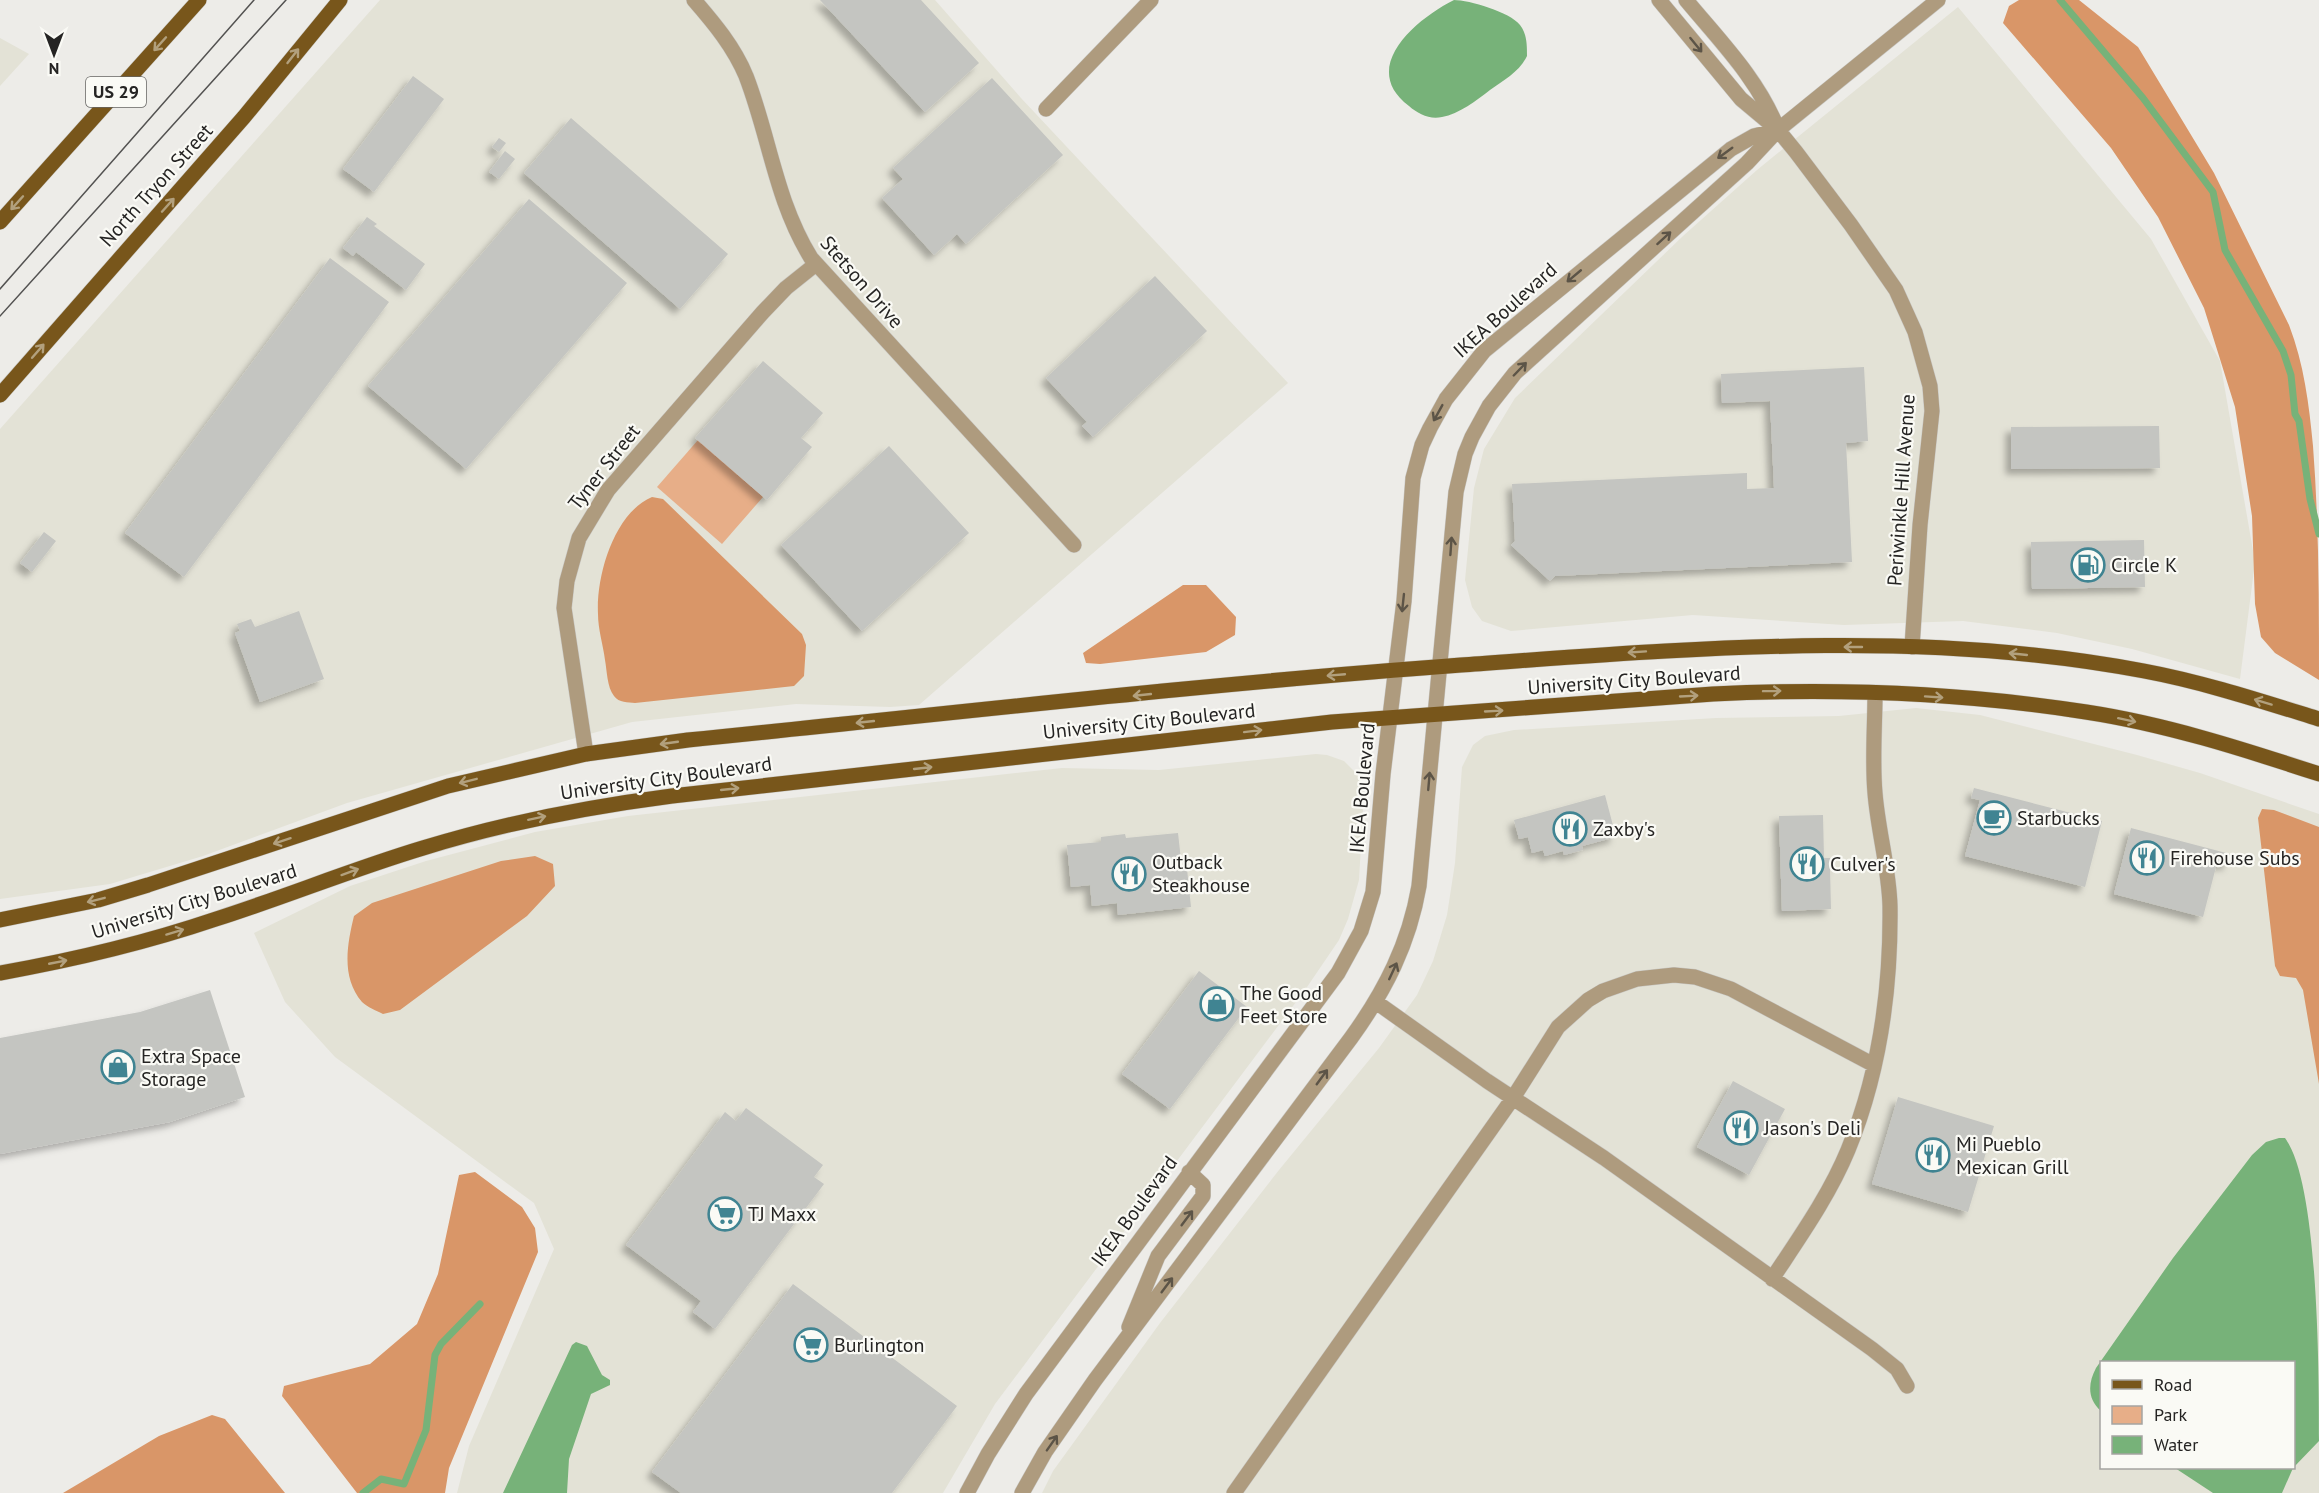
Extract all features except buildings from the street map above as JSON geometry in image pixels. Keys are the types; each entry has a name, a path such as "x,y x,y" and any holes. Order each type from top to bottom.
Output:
{"main road":[{"name":"US 29","path":"0,222 199,0"},
{"name":"North Tryon Street","path":"0,395 244,117 340,0"},
{"name":"University City Boulevard","path":"0,920 28,916 148,885 448,786 586,754 688,740 1395,670 1739,646 1912,647 2019,654 2143,671 2232,692 2319,719"},
{"name":"University City Boulevard","path":"0,973 77,958 150,939 217,919 421,848 501,826 577,810 672,796 1332,722 1771,691 1875,693 2086,712 2228,745 2319,774"}],"street":[{"name":"Stetson Drive","path":"694,0 734,51 745,76 786,212 816,264 1074,545"},
{"path":"1046,109 1151,0"},
{"name":"Periwinkle Hill Avenue","path":"1659,0 1741,99 1778,130 1851,225 1896,290 1924,359 1932,411 1920,525 1912,647"},
{"name":"Periwinkle Hill Avenue","path":"1686,0 1749,77 1764,99 1778,130"},
{"name":"IKEA Boulevard","path":"1022,1493 1045,1452 1376,1002 1401,952 1416,904 1441,667 1456,492 1465,454 1489,406 1527,361 1748,164 1778,130 1938,0"},
{"name":"IKEA Boulevard","path":"967,1493 988,1454 1026,1394 1338,973 1354,945 1368,910 1377,868 1389,718 1404,601 1413,478 1422,445 1452,390 1475,361 1498,338 1687,183 1731,148 1754,136 1778,130"},
{"name":"Tyner Street","path":"586,754 564,608 572,561 585,525 608,490 763,312 786,288 816,264"},
{"path":"1772,1279 1813,1215 1847,1151 1862,1112 1874,1065 1883,1012 1890,905 1875,793 1875,693"},
{"path":"1234,1493 1513,1098 1548,1042 1572,1012 1603,991 1637,979 1655,976 1695,978 1731,989 1874,1065"},
{"path":"1376,1002 1513,1098 1604,1158 1879,1355 1897,1369 1907,1386"},
{"path":"1123,1344 1158,1256 1203,1196 1203,1185 1189,1172"}],"shaded area":[{"path":"380,0 935,0 1021,98 1288,383 919,705 890,707 796,704 632,722 347,803 203,856 110,884 0,899 0,429"},
{"path":"2019,0 2079,0 2138,47 2214,173 2289,325 2299,354 2305,384 2313,446 2318,534 2319,680 2275,653 2261,637 2255,604 2252,516 2235,407 2204,308 2158,217 2111,148 2003,23 2009,6"},
{"path":"1958,7 2151,239 2220,361 2255,562 2240,679 2132,649 2057,633 1963,621 1844,625 1693,615 1511,631 1482,621 1472,607 1465,580 1474,488 1484,449 1515,398 1683,236 1757,170"},
{"path":"0,38 29,54 0,86"},
{"path":"652,497 663,499 802,634 806,645 804,676 794,686 635,703 621,701 614,696 609,684 599,625 600,582 610,547 618,531 639,505"},
{"path":"1183,585 1206,585 1236,617 1235,635 1206,652 1100,664 1086,663 1083,653"},
{"path":"1916,708 1980,715 2200,773 2319,814 2319,1493 1042,1493 1053,1471 1160,1323 1279,1170 1379,1048 1417,995 1433,961 1447,915 1455,863 1462,767 1473,745 1485,736 1514,730 1716,718 1839,716"},
{"path":"1316,754 1344,761 1357,774 1364,793 1359,880 1348,919 1339,940 1305,990 995,1404 943,1493 457,1493 469,1446 554,1249 534,1203 335,1057 285,1002 254,933 350,886 426,861 535,832 628,816 1062,768 1159,770"},
{"path":"2262,809 2274,810 2319,827 2319,1084 2303,990 2296,978 2280,976 2275,966 2258,818"},
{"path":"535,856 553,864 555,886 527,916 400,1010 383,1014 362,1002 355,992 348,971 349,938 354,916 372,903 501,861"},
{"path":"475,1172 522,1207 535,1228 538,1252 449,1468 445,1493 357,1493 282,1396 284,1386 370,1364 417,1324 438,1274 459,1175"},
{"path":"212,1415 225,1419 285,1493 63,1493 159,1436"}],"green space":[{"path":"698,440 763,497 722,544 657,487"}],"water":[{"path":"1454,0 1489,8 1515,20 1524,32 1527,56 1511,75 1468,106 1438,118 1429,117 1413,109 1395,91 1389,76 1391,61 1398,46 1410,32 1439,8"},
{"path":"2285,1138 2296,1161 2305,1195 2311,1237 2317,1328 2319,1441 2295,1466 2295,1361 2101,1361 2173,1258 2252,1155 2266,1142"},
{"path":"576,1342 587,1346 602,1375 610,1380 610,1385 591,1394 569,1459 567,1493 503,1493 572,1345"},
{"path":"2100,1362 2100,1410 2093,1401 2090,1391 2091,1379"},
{"path":"2177,1469 2293,1469 2282,1493 2213,1493"}],"waterway":[{"path":"2060,0 2143,98 2213,192 2225,250 2283,351 2291,375 2295,414 2299,421 2310,499 2319,534"},
{"path":"363,1493 381,1479 404,1484 426,1430 435,1355 441,1344 480,1304"}],"tram line":[{"path":"0,289 254,0"},
{"path":"0,316 286,0"}],"place":[{"name":"Circle K","path":"2088,565"},
{"name":"Starbucks","path":"1994,818"},
{"name":"Zaxby's","path":"1570,829"},
{"name":"Firehouse Subs","path":"2147,858"},
{"name":"Culver's","path":"1807,864"},
{"name":"Outback Steakhouse","path":"1129,874"},
{"name":"The Good Feet Store","path":"1217,1004"},
{"name":"Extra Space Storage","path":"118,1067"},
{"name":"Jason's Deli","path":"1741,1128"},
{"name":"Mi Pueblo Mexican Grill","path":"1933,1155"},
{"name":"TJ Maxx","path":"725,1214"},
{"name":"Burlington","path":"811,1345"}]}
